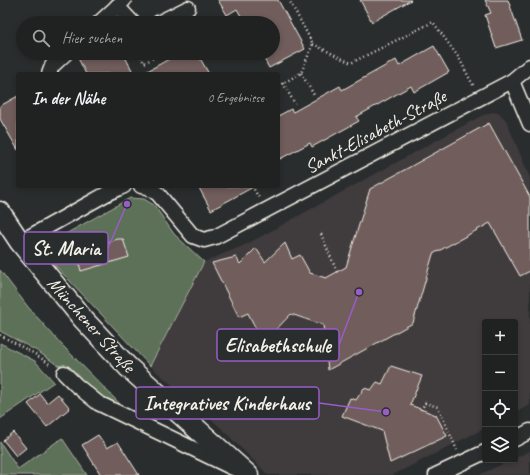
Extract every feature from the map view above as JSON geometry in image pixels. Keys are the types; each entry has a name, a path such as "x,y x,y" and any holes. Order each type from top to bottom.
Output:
{"main road":[{"name":"Münchener Straße","path":"0,212 20,242 84,319 128,367 248,475"}],"street":[{"path":"107,16 121,3 128,16"},
{"path":"172,16 188,8"},
{"path":"50,72 52,66 58,60"},
{"name":"Sankt-Elisabeth-Straße","path":"149,188 158,194 193,236 204,240 215,238 512,81 530,66"},
{"path":"512,81 530,124"},
{"path":"20,242 107,189"},
{"path":"64,373 98,403 248,475"},
{"path":"518,437 530,431"},
{"path":"436,475 482,453"}],"path":[{"path":"289,0 313,44 351,63 433,22 459,58 480,98"},
{"path":"280,85 301,73 313,44"},
{"path":"301,73 314,95"},
{"path":"283,83 295,104"},
{"path":"321,234 337,272"},
{"path":"0,335 35,354 64,373"},
{"path":"421,410 425,403 438,407 457,450"}],"shaded area":[{"path":"492,112 499,113 506,120 530,178 530,405 518,411 518,319 482,319 482,430 393,475 268,475 220,427 150,366 204,262 247,244 481,116"},
{"path":"530,451 530,475 479,475 505,463 518,463 518,457"}],"green space":[{"path":"130,198 144,199 154,205 174,234 204,262 150,366 52,262 52,250 62,236"},
{"path":"0,270 28,307 61,344 124,408 99,397 65,370 37,351 0,331"},
{"path":"0,343 35,361 54,382 0,419"},
{"path":"62,438 87,475 0,475 0,442 18,469"}],"building":[{"path":"218,0 278,0 305,49 269,68 265,60 280,60 280,16 241,16 237,9 227,15"},
{"path":"360,0 411,0 372,22"},
{"path":"485,0 508,0 522,40 496,48 485,15 491,13"},
{"path":"434,46 449,72 414,92 411,86 356,117 359,121 312,147 310,143 280,159 280,115 291,109 293,112 340,86 342,90 396,60 399,66"},
{"path":"79,60 127,60 133,72 85,72"},
{"path":"167,60 201,60 208,72 146,72"},
{"path":"16,97 16,147 0,119 0,106"},
{"path":"489,123 530,197 530,271 520,276 490,223 433,254 413,323 328,370 323,325 291,314 263,343 248,313 239,317 212,263 236,257 240,264 256,248 265,262 285,243 292,259 300,255 310,273 326,278 346,267 370,189"},
{"path":"199,188 251,188 211,210"},
{"path":"118,239 123,239 129,257 81,271 76,251"},
{"path":"391,366 422,376 410,405 436,415 447,436 390,463 382,431 342,416 350,398 356,400 364,388 371,390 377,382 382,384"},
{"path":"40,394 47,403 58,394 70,408 47,427 28,404"},
{"path":"13,432 26,448 16,456 3,440"},
{"path":"98,435 107,448 118,442 139,475 101,475 82,445"}],"place":[{"name":"St. Maria","path":"127,204"},
{"name":"Elisabethschule","path":"359,292"},
{"name":"Integratives Kinderhaus","path":"386,412"}]}
